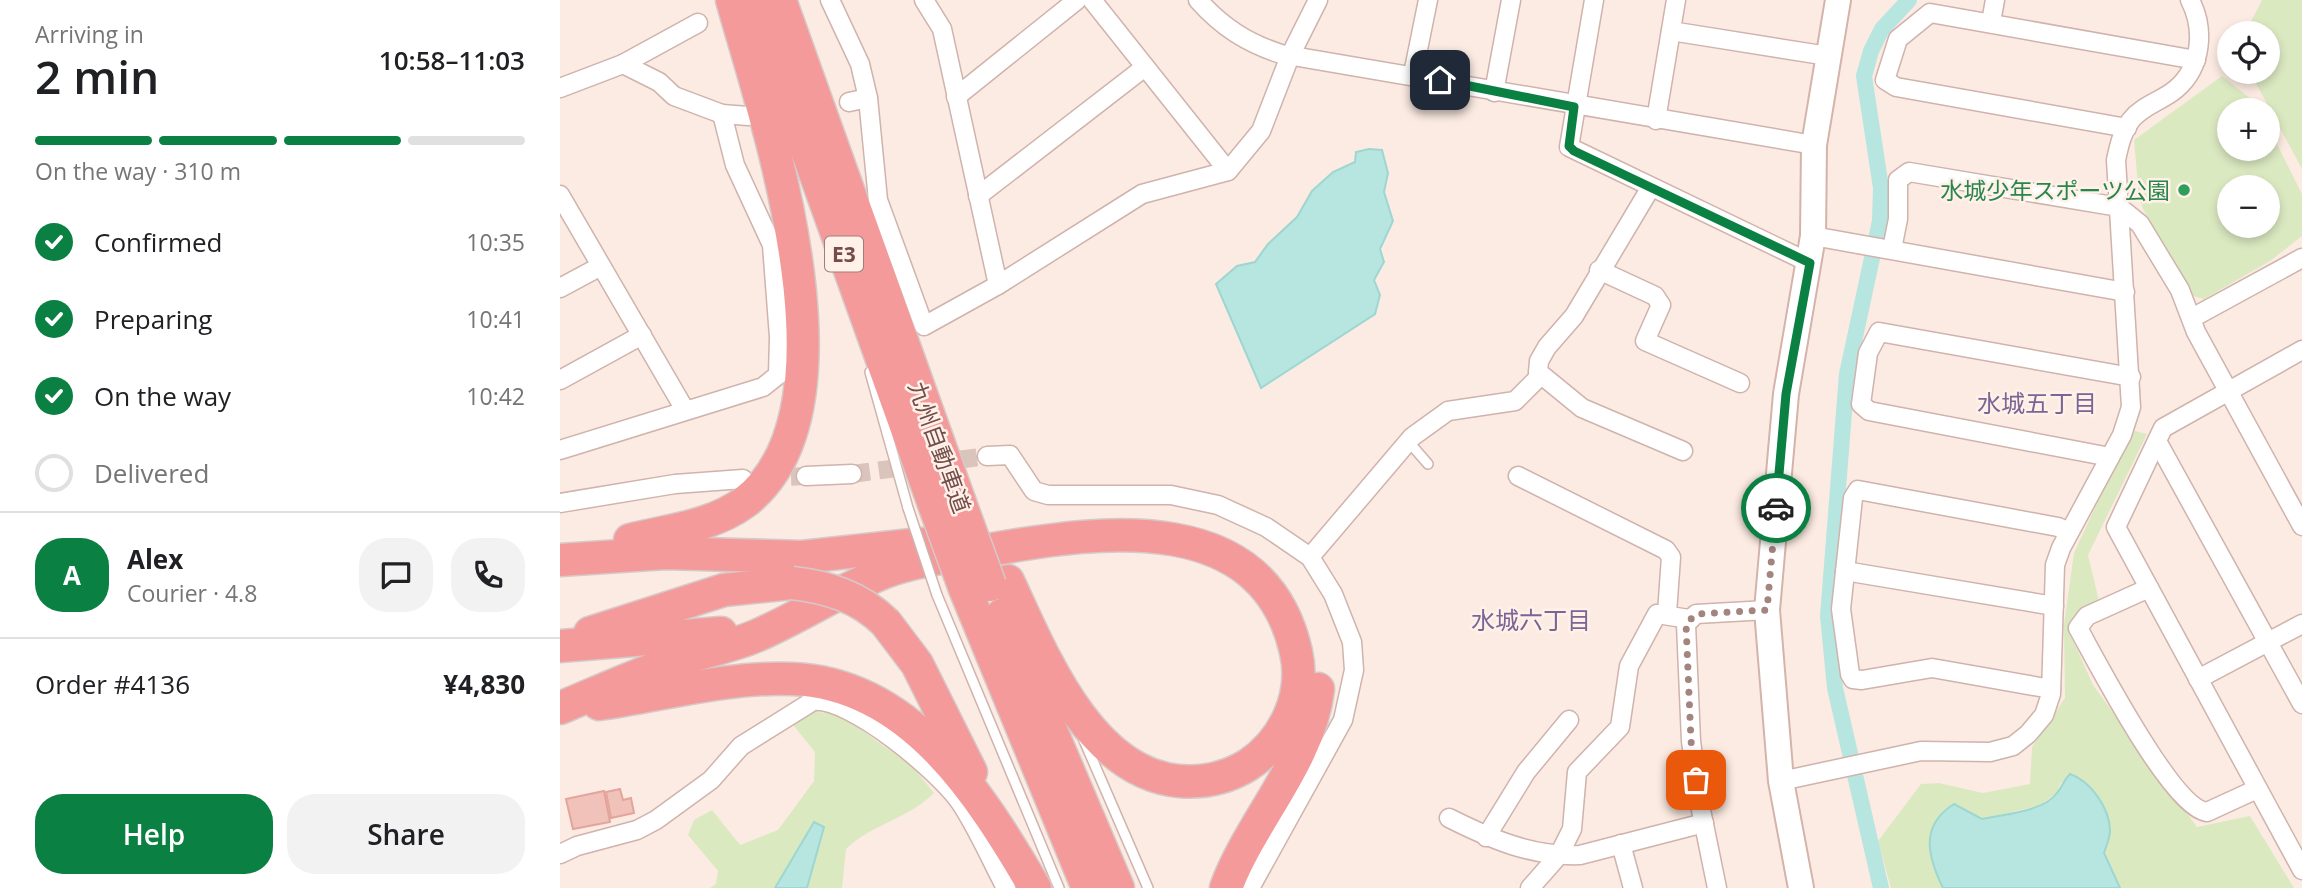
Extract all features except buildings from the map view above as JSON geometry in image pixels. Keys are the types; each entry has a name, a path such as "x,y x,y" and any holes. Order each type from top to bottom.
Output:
{"highway":[{"path":"560,558 689,527 729,512 759,488 776,466 788,442 801,378 803,324 800,290 777,171 732,0"},
{"name":"九州自動車道","path":"754,0 819,186 944,503 1088,888"},
{"name":"九州自動車道","path":"780,0 858,215 944,503"},
{"path":"560,558 666,553 832,556 1052,521 1107,516 1180,521 1222,534 1259,557 1290,590 1311,629 1319,672 1314,715 1305,739 1245,847 1226,888"},
{"path":"560,645 727,633 802,594 911,564 1054,538 1087,534 1141,534 1195,544 1240,566 1258,582 1278,606 1292,636 1297,656 1296,697 1279,735 1247,766 1208,780 1172,780 1136,767 1105,743 975,587"},
{"path":"560,645 695,598 751,586 802,594 847,596 875,612 908,649 1009,844"},
{"name":"九州自動車道","path":"975,587 1118,888"},
{"path":"560,708 644,673 756,636 802,594"},
{"path":"560,708 769,680 816,681 839,686 883,706 922,735 978,798 1035,888"}],"street":[{"path":"830,0 860,64 868,98 878,200 924,326 998,285 1142,194 1228,171 1261,131 1290,56 1318,0"},
{"path":"926,0 942,29 998,285"},
{"path":"956,97 1077,0"},
{"path":"1092,0 1228,171"},
{"path":"1198,0 1230,31 1257,46 1290,56 1413,75 1574,107 1814,145"},
{"path":"1413,75 1428,0"},
{"path":"1494,92 1511,0"},
{"path":"1594,0 1569,146 1810,263"},
{"path":"1656,120 1676,0"},
{"path":"1801,888 1781,781 1767,610 1786,394 1813,236 1814,145 1838,0"},
{"path":"1991,22 1995,0"},
{"path":"1781,781 1921,751 1990,752 2014,746 2044,716 2051,689 2055,565 2069,532 2122,435 2130,407 2131,377 2116,160 2127,128 2146,107 2175,90 2189,75 2196,60 2199,29 2190,0"},
{"path":"2127,128 1887,84 1885,80 1898,39 1925,14 1991,22 2196,60"},
{"path":"560,88 623,64 698,23"},
{"path":"1671,31 1829,56"},
{"path":"623,64 659,82 674,96 722,114 748,117"},
{"path":"978,196 1145,67"},
{"path":"849,102 868,98"},
{"path":"560,450 763,387 778,375 779,337 772,245 735,165 722,114"},
{"path":"1892,249 1898,219 1898,180 1909,172 2119,207 2140,224 2180,290 2228,390 2302,526"},
{"path":"1651,187 1599,270 1574,316 1547,347 1539,361 1538,372 1582,408 1683,451"},
{"path":"560,195 685,410"},
{"path":"1813,236 2125,292"},
{"path":"2192,318 2302,258"},
{"path":"560,288 601,266"},
{"path":"1599,270 1655,296 1661,305 1645,341 1740,383"},
{"path":"2110,457 1869,411 1861,404 1868,354 1879,332 2131,377"},
{"path":"560,380 642,335"},
{"path":"2300,355 2228,390 2167,425 2116,527 2302,870"},
{"path":"1310,557 1408,440 1448,411 1515,401 1541,375"},
{"path":"2157,441 2302,704"},
{"path":"987,456 1010,455 1027,483 1041,494 1069,497 1171,495 1219,505 1266,527 1310,557 1345,621 1352,642 1354,670 1343,720 1250,888"},
{"path":"806,476 852,474"},
{"path":"1518,476 1666,550 1671,557 1667,613"},
{"path":"560,503 675,484 743,479"},
{"path":"2051,689 1932,668 1862,680 1853,679 1842,625 1853,498 1858,490 2058,527 2069,532"},
{"path":"1845,571 2054,606"},
{"path":"2149,588 2087,616 2078,628 2124,712 2175,788 2200,811 2207,813 2258,789"},
{"path":"1717,888 1691,741 1686,624 1696,614 1767,610"},
{"path":"1530,888 1559,855 1572,829 1577,772 1620,727 1629,666 1657,614 1667,613 1689,619"},
{"path":"2198,679 2302,624"},
{"path":"560,854 578,846 637,830 656,820 711,780 741,746 813,701 820,700 844,708 897,741 959,801 1006,888"},
{"path":"1486,837 1525,772 1569,720"},
{"path":"1449,818 1486,837 1531,852 1559,855 1580,855 1704,823"},
{"path":"1621,844 1633,888"}],"lane":[{"path":"819,186 856,320"},
{"path":"867,360 944,503 975,587 1059,888"},
{"path":"1408,440 1428,464"},
{"path":"1066,694 1148,888"}],"green space":[{"path":"2262,0 2302,0 2302,169 2280,128 2280,98 2264,98 2256,84 2280,84 2280,21 2251,21"},
{"name":"水城少年スポーツ公園","path":"2217,80 2217,84 2232,84 2250,98 2217,98 2217,161 2280,161 2280,150 2302,194 2302,236 2270,261 2204,299 2190,295 2139,197 2134,140"},
{"path":"2131,430 2147,434 2088,555 2099,601 2078,614 2072,638 2093,685 2197,827 2250,816 2294,888 2120,888 2104,853 2110,834 2061,782 2057,793 2038,806 1982,819 1968,813 1944,810 1933,831 1930,848 1943,888 1891,888 1878,841 1921,784 1939,783 1983,793 2030,784 2032,747 2065,698 2064,625 2074,553"},
{"path":"784,709 839,714 913,767 934,793 913,809 856,840 846,849 842,888 807,888 824,827 814,822 775,888 710,888 716,884 718,871 688,835 694,820 712,810 740,845 778,830 814,781 815,752"}],"water":[{"path":"1382,150 1388,173 1384,192 1393,221 1380,249 1384,262 1374,280 1380,295 1375,314 1261,388 1216,284 1237,266 1255,262 1268,244 1297,217 1312,191 1333,172 1355,162 1356,152"},
{"path":"2070,774 2092,789 2107,814 2110,834 2104,853 2120,888 1943,888 1933,865 1930,843 1935,822 1943,813 1954,804 1982,819 2033,808 2051,799"},
{"path":"814,822 824,827 807,888 775,888"}],"waterway":[{"path":"1881,888 1835,688 1828,616 1847,374 1880,221 1881,188 1864,76 1871,51 1882,29 1909,0"}],"tunnel":[{"path":"852,474 987,456"},
{"path":"764,478 806,476"}],"way so far":[{"path":"1696,780 1691,741 1686,624 1696,614 1767,610 1776,508"}],"place":[{"name":"水城少年スポーツ公園","path":"2184,190"}],"district":[{"name":"水城五丁目","path":"2037,402"},
{"name":"水城六丁目","path":"1531,619"}],"route":[{"path":"1440,80 1574,107 1568,139 1569,146 1574,151 1810,263 1786,394 1776,508"}]}
